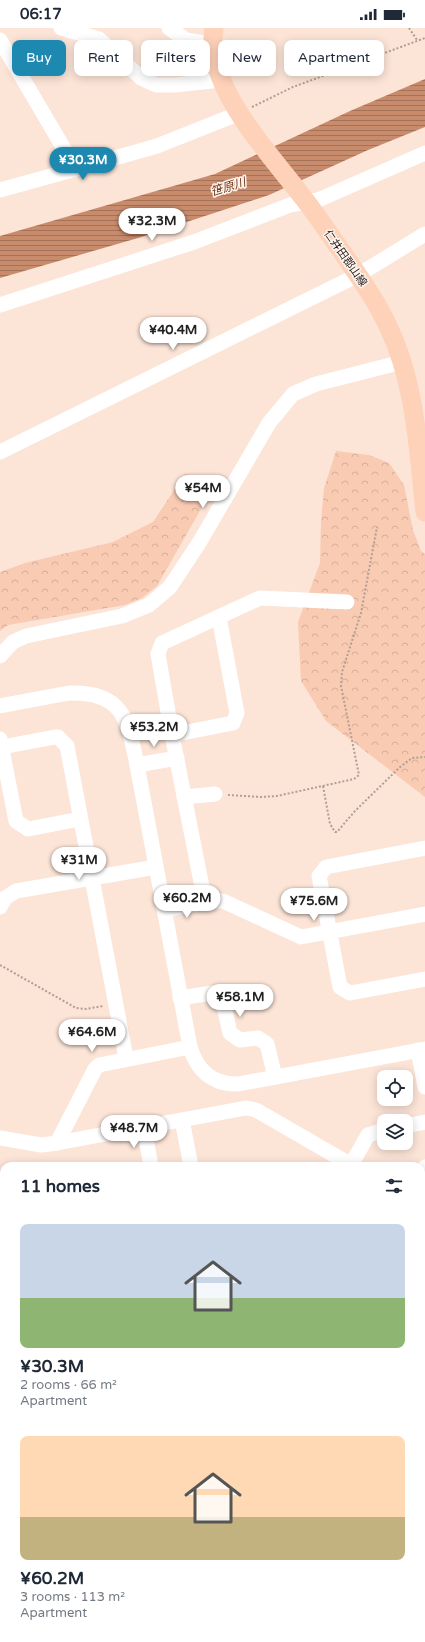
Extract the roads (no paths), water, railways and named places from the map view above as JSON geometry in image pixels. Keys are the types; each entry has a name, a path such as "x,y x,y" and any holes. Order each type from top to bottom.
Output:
{"main road":[{"name":"仁井田郡山線","path":"213,36 214,58 221,80 242,116 305,200 358,275 381,311 402,362 414,410 425,512"}],"street":[{"path":"61,28 99,39 141,78 156,85 175,86 221,80"},
{"path":"169,28 186,40 213,36"},
{"path":"0,40 76,169"},
{"path":"0,190 157,146 242,116"},
{"path":"0,305 194,242 305,200 325,198 425,152"},
{"path":"0,452 358,275 425,234"},
{"path":"0,656 12,642 26,636 122,616 150,605 170,587 199,543 269,423 293,394 316,384 402,362"},
{"path":"205,902 172,735 158,654 162,643 260,598 347,602"},
{"path":"172,735 233,723 237,713 219,617"},
{"path":"0,706 81,692 99,696 117,708 126,720 137,765 190,1047 198,1067 209,1077 221,1083 238,1084 422,1050 425,1087"},
{"path":"80,819 28,829 16,821 1,743 58,737 67,746 126,1058"},
{"path":"137,765 177,758"},
{"path":"184,797 215,794"},
{"path":"425,848 326,867 319,878 340,987 350,993 425,979"},
{"path":"0,907 5,898 16,890 156,867"},
{"path":"164,910 205,902 223,902 300,937 330,933 425,914"},
{"path":"180,998 212,993 220,994 230,1033 240,1040 258,1038 267,1044 275,1077"},
{"path":"57,1143 97,1067 106,1062 190,1047"},
{"path":"0,1138 41,1145 249,1108 347,1162"},
{"path":"182,1120 190,1162"},
{"path":"413,1125 425,1122"},
{"path":"144,1126 150,1162"},
{"path":"354,1162 368,1135 377,1132"}],"water":[{"name":"笹原川","path":"425,79 425,127 368,150 269,195 138,238 0,278 0,236 215,174 350,111"}]}
